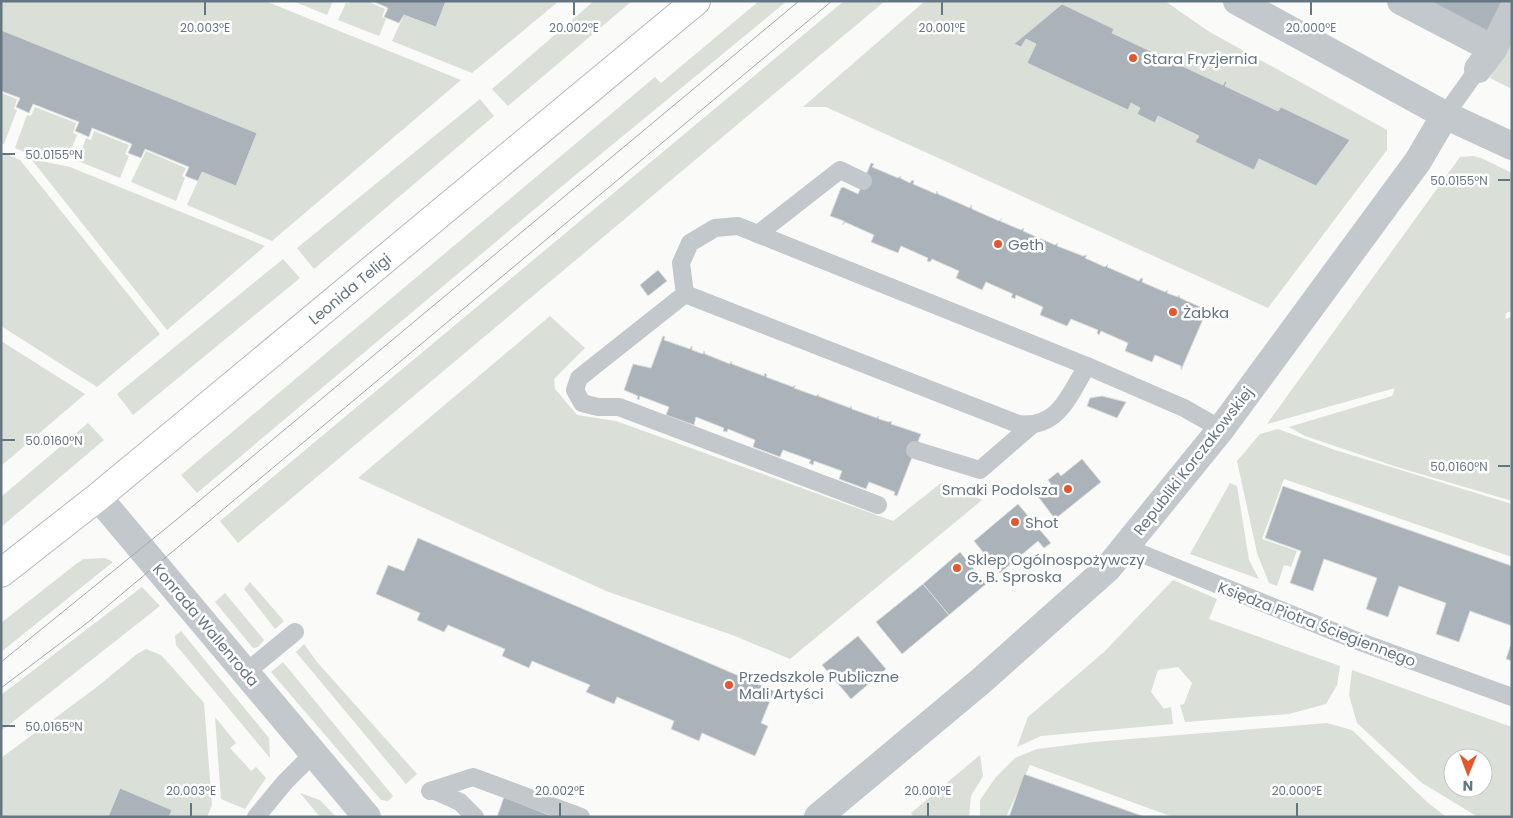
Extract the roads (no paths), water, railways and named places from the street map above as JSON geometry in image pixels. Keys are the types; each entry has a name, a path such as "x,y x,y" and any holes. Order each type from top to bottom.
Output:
{"street":[{"name":"Leonida Teligi","path":"1,573 98,497 696,1"},
{"path":"1237,1 1445,115 1512,146"},
{"path":"1401,1 1486,59 1512,11"},
{"name":"Republiki Korczakowskiej","path":"818,817 988,675 1108,568 1221,429 1418,161 1445,115"},
{"name":"Konrada Wallenroda","path":"98,497 367,817"}],"lane":[{"path":"1445,115 1486,59"},
{"path":"758,234 840,170 863,181"},
{"path":"685,294 681,263 690,243 715,228 738,226 1087,366 1184,408 1221,429"},
{"path":"685,294 1009,420 1032,426"},
{"path":"685,294 579,378 576,390 582,403 598,407 619,407 878,505"},
{"path":"915,450 980,470 1032,426 1054,416 1087,366"},
{"name":"Księdza Piotra Ściegiennego","path":"1124,547 1346,636 1512,697"},
{"path":"246,673 295,632"},
{"path":"256,817 285,782 314,753"},
{"path":"475,817 460,802 431,791 473,777 581,817"}],"tram line":[{"path":"1,662 181,516 799,1"},
{"path":"1,688 87,623 832,1"}],"place":[{"name":"Stara Fryzjernia","path":"1133,58"},
{"name":"Geth","path":"998,244"},
{"name":"Żabka","path":"1173,312"},
{"name":"Smaki Podolsza","path":"1068,489"},
{"name":"Shot","path":"1015,522"},
{"name":"Sklep Ogólnospożywczy G. B. Sproska","path":"957,568"},
{"name":"Przedszkole Publiczne Mali Artyści","path":"729,685"}]}
